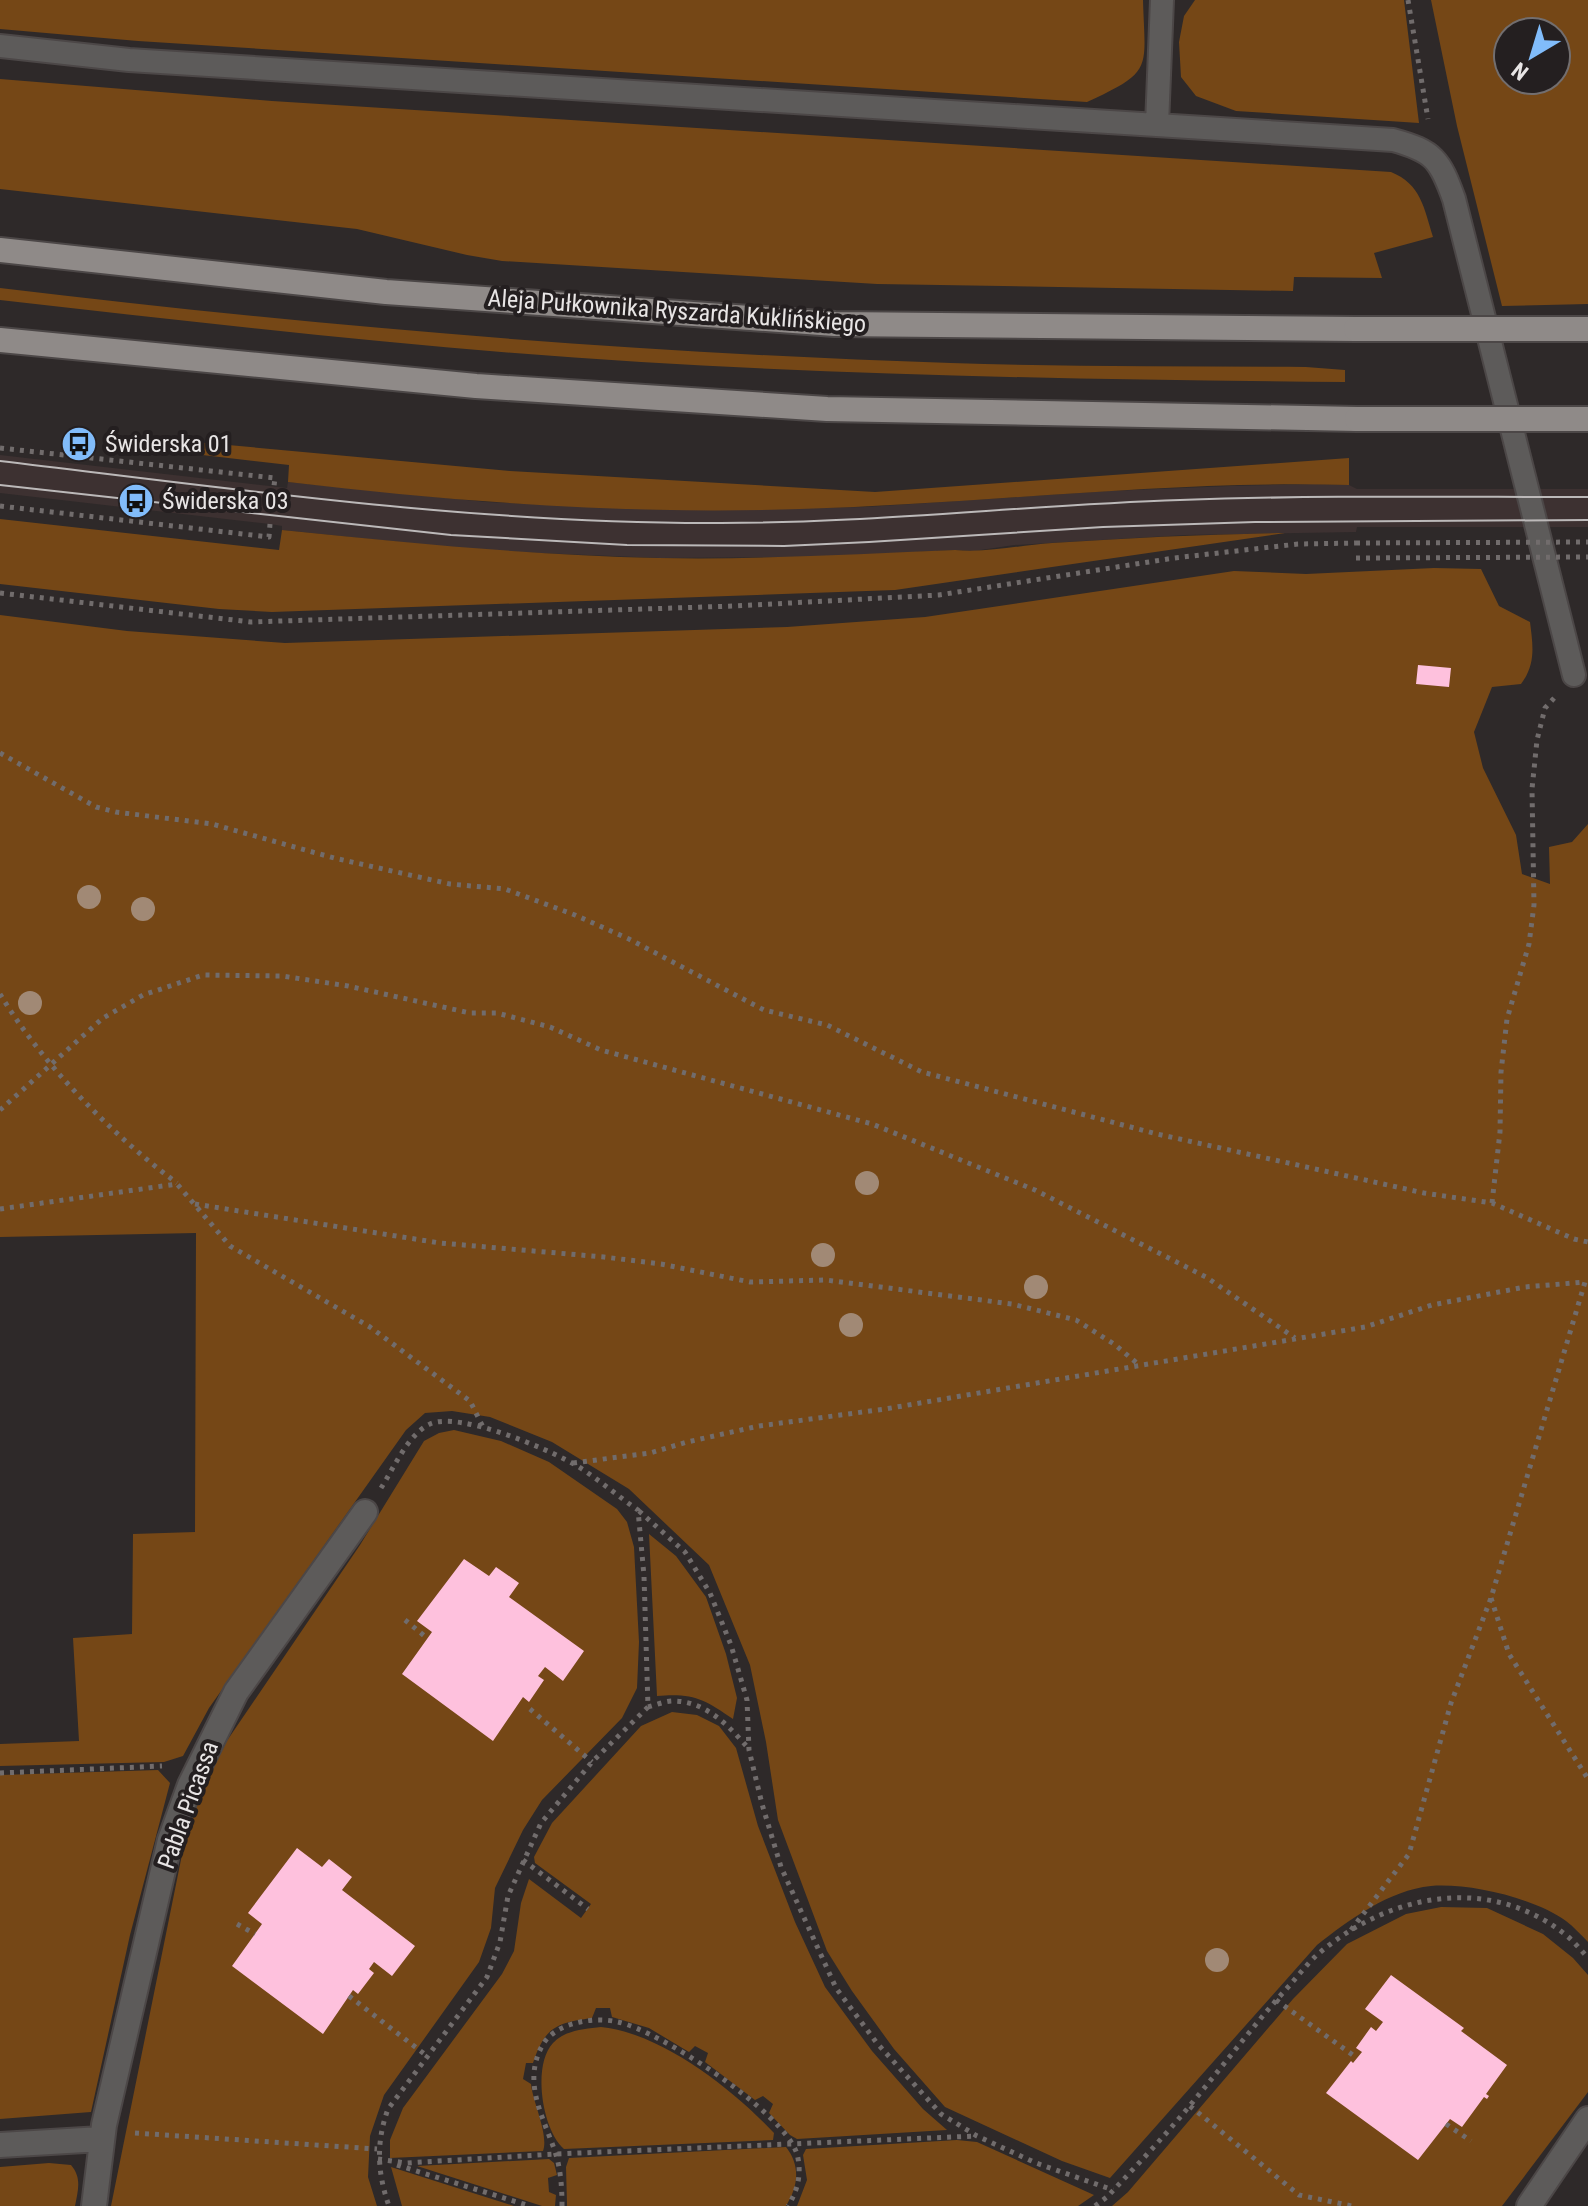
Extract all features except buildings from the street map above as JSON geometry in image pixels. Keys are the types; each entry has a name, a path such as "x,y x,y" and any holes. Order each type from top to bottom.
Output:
{"main road":[{"name":"Aleja Pułkownika Ryszarda Kuklińskiego","path":"0,250 386,292 835,324 1588,329"},
{"path":"0,340 476,386 827,409 1357,419 1588,419"}],"street":[{"name":"Pabla Picassa","path":"94,2206 101,2139 170,1840 199,1764 236,1692 365,1512"},
{"path":"1529,2206 1588,2119"},
{"path":"0,2145 101,2139"}],"lane":[{"path":"1157,125 1162,0"},
{"path":"0,46 129,60 1393,140 1420,147 1436,161 1454,199 1574,675"}],"path":[{"path":"1408,0 1429,115 1420,147"},
{"path":"0,448 275,478 274,486"},
{"path":"0,506 269,537 270,524"},
{"path":"0,593 251,622 939,595 1174,558 1298,544 1588,542"},
{"path":"1356,558 1588,557"},
{"path":"1492,1203 1507,1019 1529,944 1534,905 1531,838 1537,740 1545,708 1574,675"},
{"path":"0,753 96,807 212,824 334,858 450,884 505,889 629,939 764,1010 827,1025 922,1072 1157,1134 1424,1193 1492,1203 1574,1239 1588,1242"},
{"path":"0,1110 103,1018 143,995 203,975 282,976 348,986 470,1013 497,1013 550,1027 615,1054 872,1124 1035,1190 1206,1277 1295,1338"},
{"path":"0,994 51,1063 134,1152 177,1184 230,1246 370,1327 470,1401 483,1427"},
{"path":"0,1209 177,1184"},
{"path":"195,1204 440,1243 647,1262 750,1282 826,1280 1012,1304 1076,1320 1138,1364"},
{"path":"572,1463 650,1453 759,1426 885,1409 1365,1327 1432,1305 1525,1287 1586,1281 1491,1598 1451,1703 1409,1854 1351,1930"},
{"path":"365,1512 414,1437 431,1424 453,1421 515,1437 572,1463 638,1510 685,1552 710,1593 731,1645 747,1700 749,1750 781,1867 836,1988 876,2042 941,2114 977,2136 1036,2163 1113,2190"},
{"path":"638,1510 644,1576 648,1707"},
{"path":"1491,1598 1509,1654 1588,1779"},
{"path":"405,1620 427,1638"},
{"path":"389,2206 377,2149 388,2109 487,1977 500,1942 508,1896 541,1823 592,1762 648,1707 672,1700 696,1705 727,1723 749,1750"},
{"path":"530,1709 592,1762"},
{"path":"0,1773 199,1764"},
{"path":"523,1860 588,1909"},
{"path":"1095,2206 1190,2106 1316,1956 1351,1930 1395,1908 1427,1899 1463,1897 1525,1911 1562,1932 1588,1958"},
{"path":"237,1924 255,1934"},
{"path":"349,1996 427,2056"},
{"path":"1276,2000 1357,2058"},
{"path":"562,2206 561,2174 556,2154 537,2110 535,2063 549,2035 563,2026 608,2020 650,2033 736,2088 767,2116 793,2144 797,2155 800,2177 796,2193 788,2206"},
{"path":"1190,2106 1299,2195 1352,2206"},
{"path":"1446,2124 1471,2141"},
{"path":"378,2159 406,2163 977,2136"},
{"path":"272,2141 377,2149"},
{"path":"378,2159 530,2206"}],"shaded area":[{"path":"0,0 1143,0 1145,41 1141,66 1135,75 1087,102 138,41 0,29"},
{"path":"1195,0 1404,0 1419,123 1236,111 1196,96 1181,77 1179,42 1184,16"},
{"path":"1431,0 1588,0 1588,304 1502,306 1457,126"},
{"path":"0,79 272,101 1391,172 1415,190 1433,237 1374,253 1382,278 1294,277 1293,291 877,284 502,261 357,229 0,189"},
{"path":"0,288 355,326 593,345 951,363 1306,367 1345,370 1345,382 905,374 560,357 320,335 0,300"},
{"path":"195,442 510,471 875,492 1349,458 1349,485 1143,489 800,509 608,508 416,496 288,482 289,465 194,454"},
{"path":"0,455 287,488 288,482 486,502 668,510 866,507 1109,491 1315,484 1349,485 1357,489 1588,489 1588,527 1357,527 1356,532 1186,535 1014,545 974,551 821,557 660,558 539,553 476,550 282,530 282,526 270,524 0,493"},
{"path":"0,519 279,550 282,530 517,551 658,558 980,550 1110,539 1285,533 895,590 272,612 219,609 0,584"},
{"path":"1481,569 1499,606 1530,622 1532,654 1526,677 1521,684 1492,687 1474,732 1483,768 1516,835 1522,874 1550,884 1549,847 1572,842 1588,824 1588,1942 1569,1923 1537,1905 1482,1890 1431,1886 1385,1900 1356,1916 1317,1945 1110,2178 1062,2161 945,2107 894,2049 827,1951 778,1820 750,1665 709,1565 629,1489 552,1442 490,1417 452,1411 425,1413 406,1430 209,1708 183,1756 164,1762 0,1766 0,1744 79,1741 73,1638 132,1634 133,1534 195,1532 196,1233 0,1237 0,615 127,631 285,643 787,627 925,617 1234,571 1306,574"},
{"path":"454,1430 501,1441 549,1462 617,1509 627,1522 634,1547 639,1642 637,1688 622,1718 542,1800 523,1830 495,1888 491,1928 479,1962 384,2095 370,2136 368,2177 377,2206 111,2206 188,1825 222,1748 360,1545 424,1441"},
{"path":"649,1534 676,1556 706,1597 737,1698 733,1719 698,1699 657,1696"},
{"path":"672,1712 697,1715 719,1726 736,1748 758,1826 795,1922 825,1987 872,2051 923,2109 947,2130 797,2139 769,2113 773,2104 763,2096 755,2100 705,2062 708,2053 695,2046 689,2052 649,2028 612,2017 610,2008 596,2008 592,2018 569,2022 547,2034 533,2063 526,2063 523,2079 531,2084 544,2136 543,2151 390,2158 390,2140 403,2108 502,1974 514,1951 521,1903 529,1879 581,1918 591,1904 535,1863 534,1857 552,1823 641,1726"},
{"path":"158,1770 170,1783 130,1935 91,2112 0,2119 0,1775"},
{"path":"1441,1907 1487,1908 1543,1934 1573,1958 1588,1975 1588,2092 1502,2206 1112,2206 1128,2192 1293,1999 1347,1944 1406,1914"},
{"path":"601,2027 648,2040 695,2066 757,2116 774,2133 773,2140 564,2149 556,2140 545,2113 541,2081 543,2066 553,2043 563,2035"},
{"path":"957,2140 977,2142 1094,2195 1078,2206 797,2206 807,2180 803,2155 806,2149"},
{"path":"786,2147 794,2162 796,2176 786,2206 567,2206 566,2167 569,2158"},
{"path":"549,2159 554,2163 557,2175 548,2178 549,2192 556,2195 555,2206 542,2206 417,2166"},
{"path":"49,2163 71,2165 78,2184 75,2206 0,2206 0,2167"},
{"path":"391,2167 514,2206 402,2206"}],"tram line":[{"path":"0,461 442,511 620,521 827,521 1231,498 1588,497"},
{"path":"0,485 451,535 627,545 784,546 1103,527 1255,522 1588,520"}],"place":[{"name":"Świderska 01","path":"79,444"},
{"name":"Świderska 03","path":"136,501"}]}
